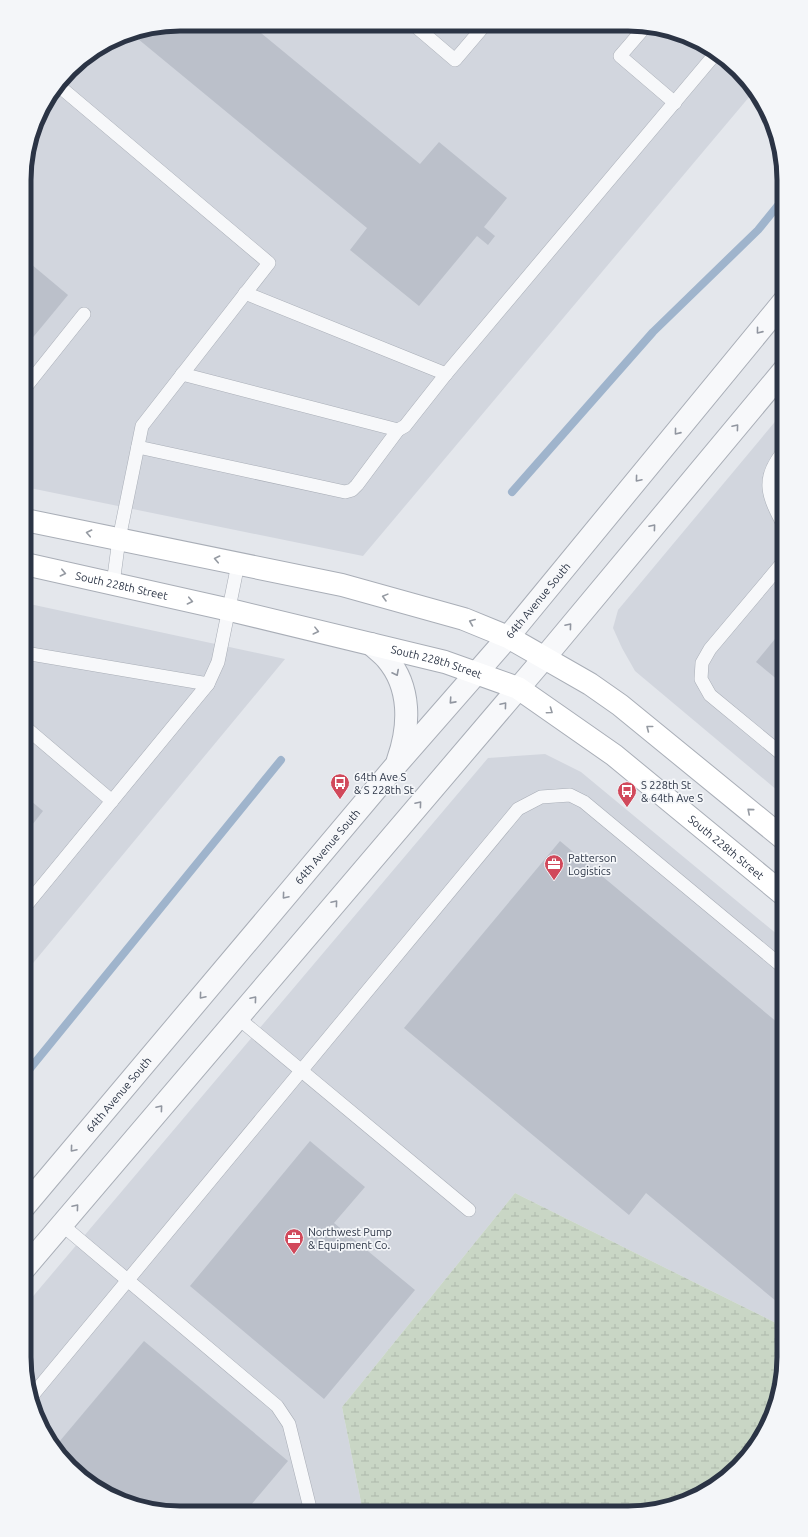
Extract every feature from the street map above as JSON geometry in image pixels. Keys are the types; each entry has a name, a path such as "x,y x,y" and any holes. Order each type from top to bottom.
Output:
{"main road":[{"path":"31,521 342,585 464,619 508,637 545,657 620,705 777,833"},
{"name":"South 228th Street","path":"31,565 230,610 445,662 478,672 518,688 614,755 777,889"}],"street":[{"name":"64th Avenue South","path":"31,1199 397,764 508,637 777,310"},
{"path":"31,1260 545,657 777,378"},
{"path":"370,644 387,658 395,671 404,692 407,711 405,741 397,764"}],"lane":[{"path":"421,31 455,60 480,31"},
{"path":"641,31 620,56 675,103"},
{"path":"138,447 345,492 352,490 398,430 405,426 446,374 713,57"},
{"path":"62,89 269,263 142,426 119,539 113,584"},
{"path":"246,293 446,374"},
{"path":"31,380 84,314"},
{"path":"182,374 398,430"},
{"path":"777,460 769,476 768,487 771,502 777,513"},
{"path":"31,899 208,684 218,662 230,610 238,564"},
{"path":"777,569 710,649 702,663 701,679 710,695 777,750"},
{"path":"31,654 208,684"},
{"path":"31,732 112,801"},
{"path":"35,1393 518,809 541,796 570,795 584,802 777,962"},
{"path":"238,1018 469,1210"},
{"path":"61,1224 277,1406 288,1424 309,1506"}],"shaded area":[{"path":"170,31 638,31 666,36 685,42 711,56 726,68 751,95 363,556 31,488 31,170 36,142 42,123 56,97 82,68 97,56 114,46 142,36"},
{"path":"777,419 777,790 635,671 613,628 618,610"},
{"path":"31,604 285,659 31,966"},
{"path":"545,754 581,772 777,934 777,1324 515,1193 342,1407 362,1506 170,1506 142,1501 114,1491 89,1475 68,1455 56,1440 42,1414 36,1395 31,1367 31,1299 488,758"}],"green space":[{"path":"515,1193 777,1324 777,1367 774,1386 766,1414 752,1440 726,1469 711,1481 685,1495 647,1505 362,1506 342,1407"}],"building":[{"path":"170,31 258,31 420,164 439,142 507,198 484,227 495,236 488,245 477,236 419,306 350,250 367,228 136,38"},
{"path":"31,264 68,295 31,340"},
{"path":"777,636 777,679 756,662"},
{"path":"31,801 43,811 31,826"},
{"path":"560,841 777,1022 777,1302 646,1193 629,1215 404,1028"},
{"name":"Northwest Pump & Equipment Co.","path":"310,1141 365,1187 334,1223 415,1290 324,1399 190,1286"},
{"path":"144,1341 288,1461 250,1506 170,1506 142,1501 114,1491 97,1481 82,1469 58,1443"}],"waterway":[{"path":"512,492 653,332 758,230 777,207"},
{"path":"31,1067 281,760"}],"place":[{"name":"64th Ave S & S 228th St","path":"340,800"},
{"name":"S 228th St & 64th Ave S","path":"627,808"},
{"name":"Patterson Logistics","path":"554,881"},
{"name":"Northwest Pump & Equipment Co.","path":"294,1255"}]}
